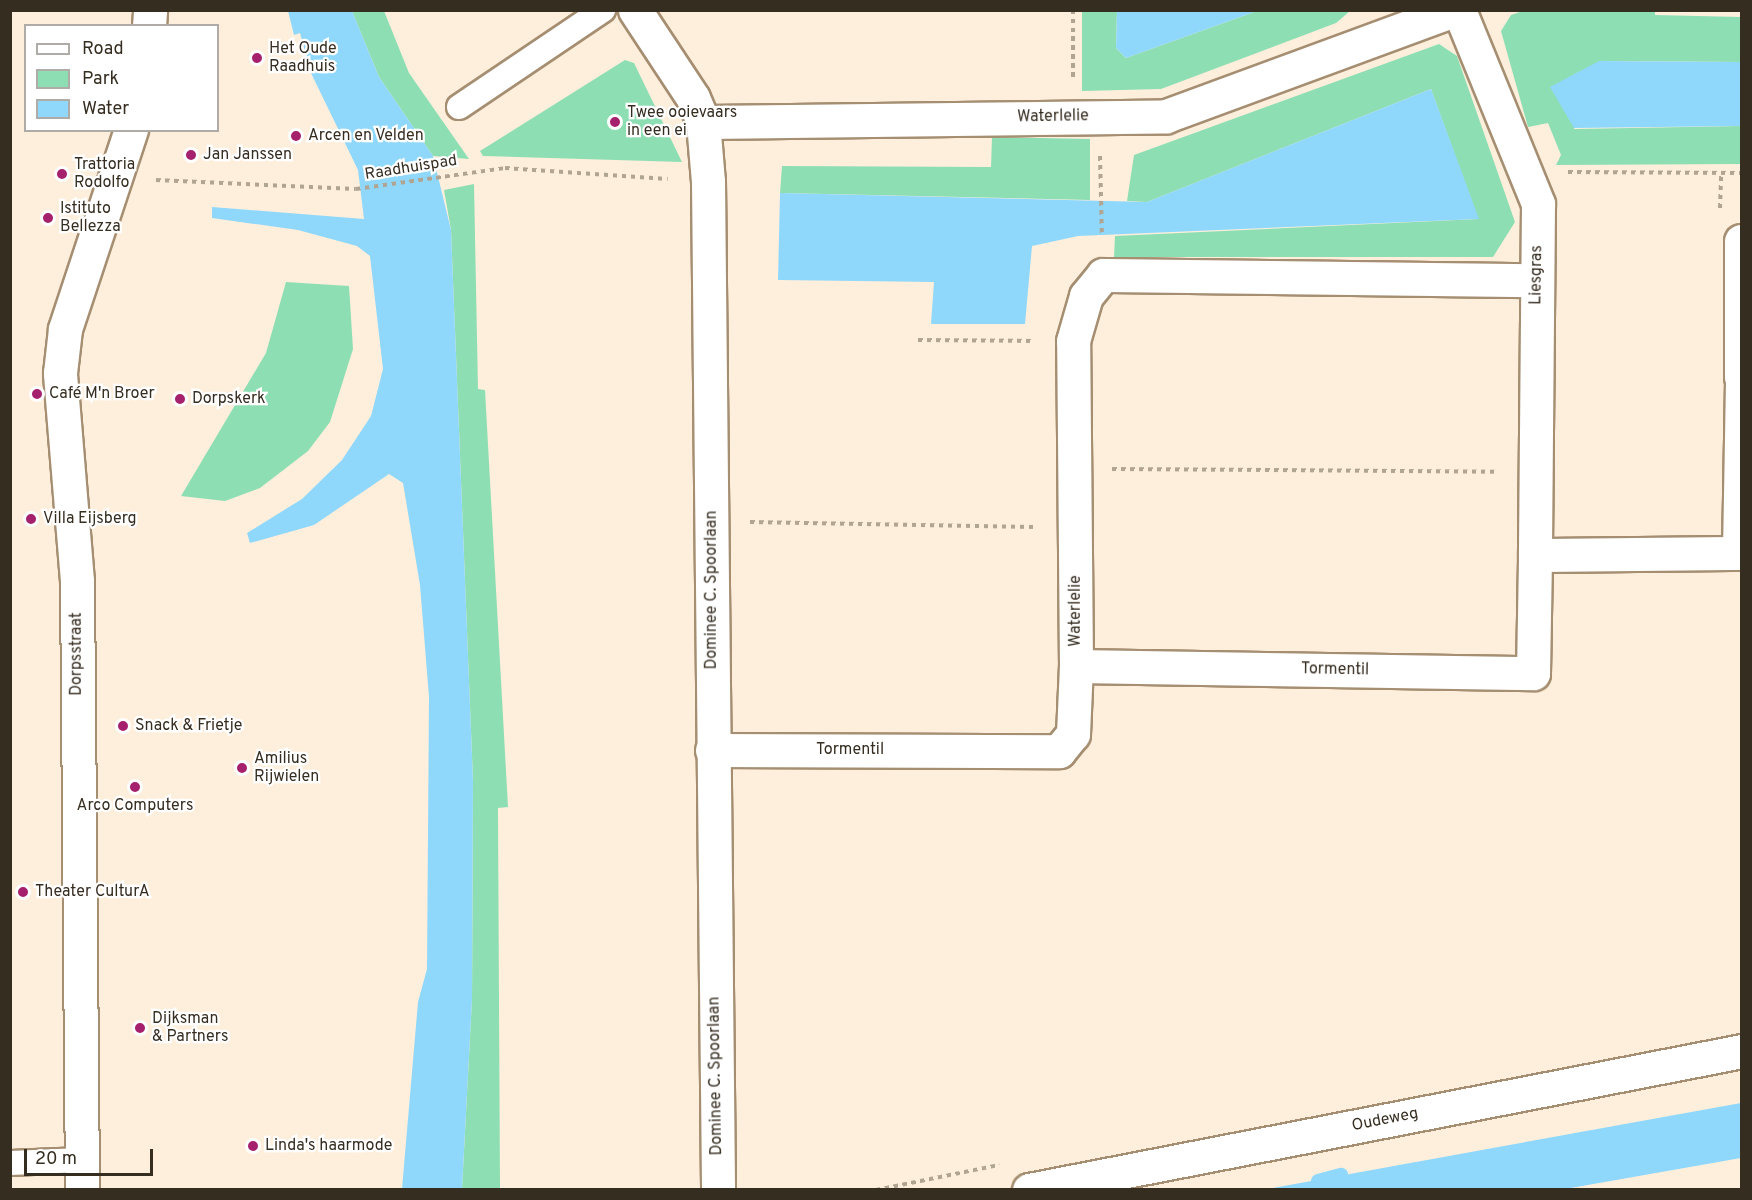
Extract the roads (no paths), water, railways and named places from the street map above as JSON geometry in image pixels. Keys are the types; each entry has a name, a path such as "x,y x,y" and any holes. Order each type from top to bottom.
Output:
{"street":[{"name":"Dominee C. Spoorlaan","path":"635,10 703,122 708,182 718,1190"},
{"path":"1388,23 1454,10"},
{"name":"Liesgras","path":"1459,10 1528,172 1538,204 1535,555"},
{"name":"Waterlelie","path":"703,122 1166,116 1388,23"},
{"name":"Dorpsstraat","path":"82,1175 77,581 60,373 65,329 118,178 130,132"},
{"path":"1535,555 1739,553 1741,241"},
{"name":"Waterlelie","path":"1076,666 1076,468 1073,341 1086,296 1103,275 1537,280"},
{"name":"Tormentil","path":"712,750 1059,751 1073,734 1076,666 1533,673 1535,555"},
{"name":"Oudeweg","path":"1029,1190 1742,1051"}],"lane":[{"path":"459,107 603,10"},
{"path":"10,1163 82,1175"}],"water":[{"path":"1117,10 1257,11 1126,58 1116,48"},
{"path":"288,11 352,11 379,77 433,156 451,230 473,781 472,999 462,1189 402,1189 418,1002 427,969 429,697 420,585 403,483 389,474 314,525 250,543 247,533 302,499 342,460 371,416 383,369 370,256 357,246 298,230 212,218 212,207 364,219 358,170 311,73 300,33 294,35"},
{"path":"1599,61 1741,62 1741,126 1574,128 1550,87"},
{"path":"1431,89 1479,219 1078,236 1032,246 1025,324 931,324 934,282 778,280 780,193 1147,202"},
{"path":"1741,1103 1741,1158 1565,1189 1267,1189"}],"waterway":[{"path":"1318,1181 1341,1175"}],"place":[{"name":"Het Oude Raadhuis","path":"257,58"},
{"name":"Twee ooievaars in een ei","path":"615,122"},
{"name":"Arcen en Velden","path":"296,136"},
{"name":"Jan Janssen","path":"191,155"},
{"name":"Trattoria Rodolfo","path":"62,174"},
{"name":"Istituto Bellezza","path":"48,218"},
{"name":"Café M'n Broer","path":"37,394"},
{"name":"Dorpskerk","path":"180,399"},
{"name":"Villa Eijsberg","path":"31,519"},
{"name":"Snack & Frietje","path":"123,726"},
{"name":"Amilius Rijwielen","path":"242,768"},
{"name":"Arco Computers","path":"135,787"},
{"name":"Theater CulturA","path":"23,892"},
{"name":"Dijksman & Partners","path":"140,1028"},
{"name":"Linda's haarmode","path":"253,1146"}]}
